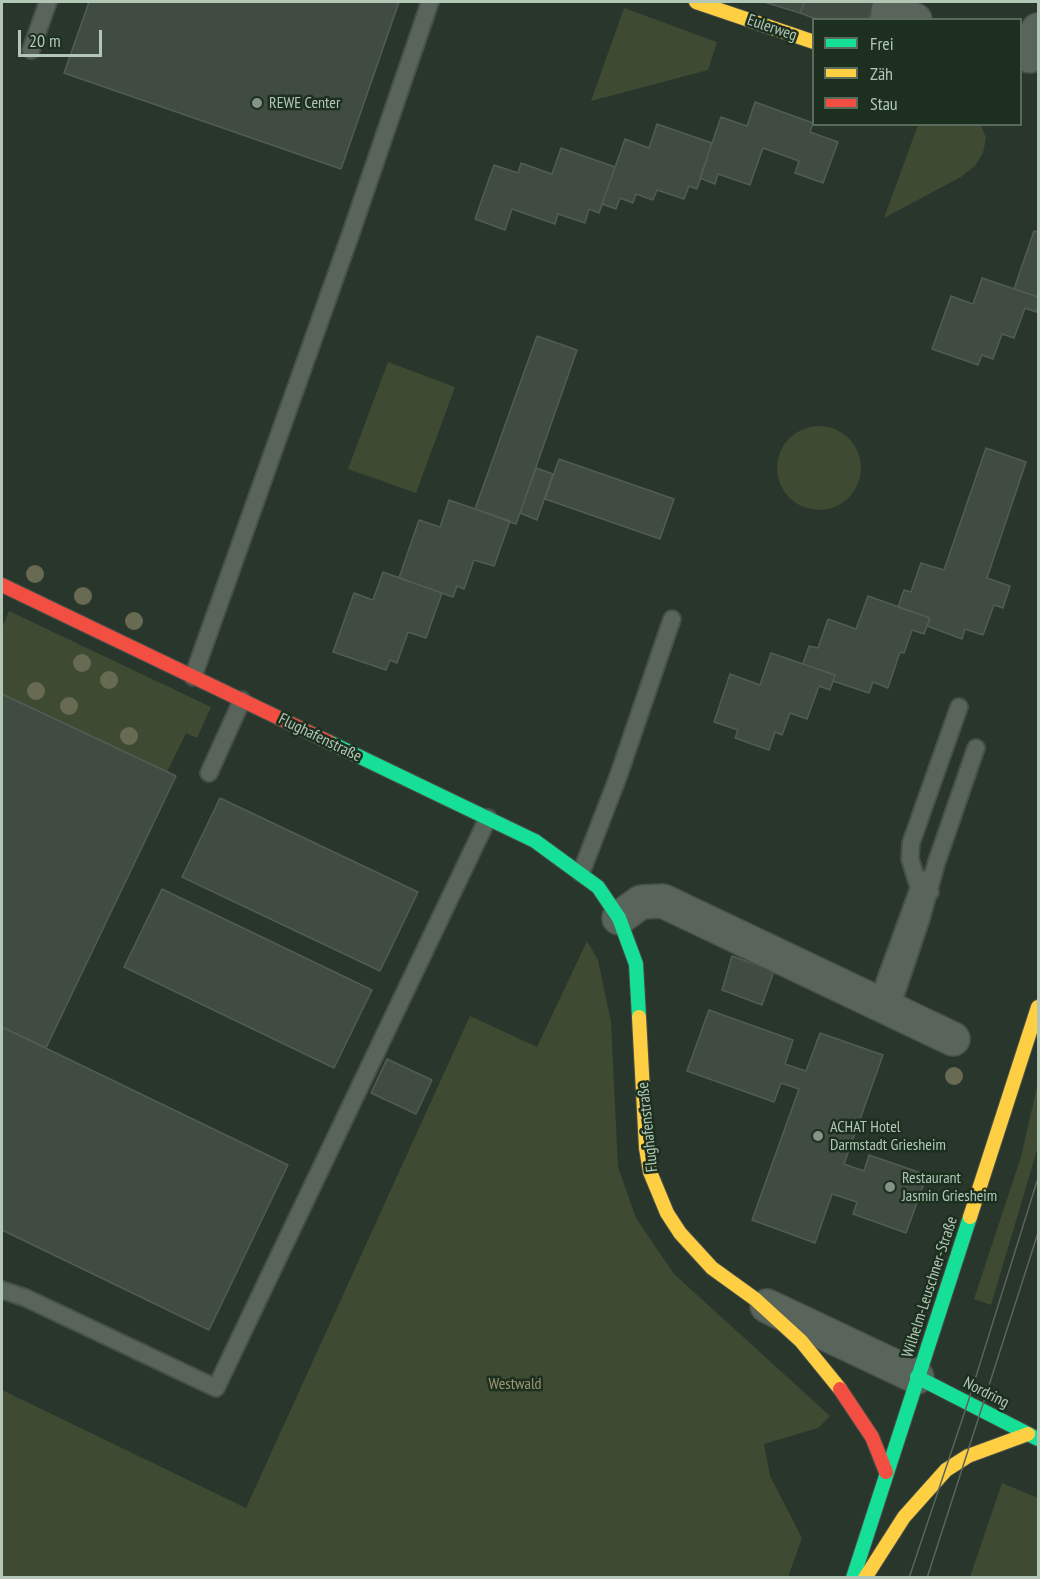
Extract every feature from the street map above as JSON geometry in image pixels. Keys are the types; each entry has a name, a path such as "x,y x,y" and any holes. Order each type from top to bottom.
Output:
{"street":[{"name":"Eulerweg","path":"696,2 812,42"},
{"path":"887,18 888,11 909,18"},
{"path":"1022,54 1030,56 1038,30"},
{"name":"Flughafenstraße","path":"2,585 535,841 582,873 598,887 619,918 629,941 639,986 643,1109 650,1172 667,1213 680,1233 712,1268 755,1299 801,1341 837,1384 872,1437 886,1472"},
{"path":"619,918 641,902 663,901 953,1039"},
{"name":"Wilhelm-Leuschner-Straße","path":"853,1578 1038,1007"},
{"name":"Flughafenstraße","path":"755,1299 917,1377"},
{"name":"Nordring","path":"917,1377 1033,1436"},
{"path":"865,1578 904,1517 946,1470 968,1456 1033,1436"}],"lane":[{"path":"31,50 48,2"},
{"path":"193,677 351,234 430,2"},
{"path":"582,873 618,777 672,619"},
{"path":"209,773 242,700"},
{"path":"924,890 910,859 911,843 959,706"},
{"path":"884,1005 976,748"},
{"path":"2,1290 26,1298 216,1388 488,818"}],"green space":[{"path":"624,8 717,42 708,70 591,101"},
{"path":"918,126 981,126 986,138 983,153 975,166 961,177 884,218"},
{"path":"388,362 455,387 416,493 348,469"},
{"path":"819,426 835,429 849,438 858,452 861,468 858,484 849,498 835,507 819,510 803,507 789,498 780,484 777,468 780,452 789,438 803,429"},
{"path":"9,611 211,707 197,738 186,733 167,772 2,694 2,627"},
{"name":"Westwald","path":"587,941 598,960 611,1022 618,1167 636,1218 674,1274 830,1416 818,1428 764,1444 770,1476 802,1538 788,1577 2,1577 2,1390 246,1508 470,1016 537,1047"},
{"path":"1038,1082 1038,1147 991,1305 974,1299 1021,1157"},
{"path":"1002,1483 1038,1498 1038,1577 970,1577"}],"building":[{"name":"REWE Center","path":"89,2 399,2 341,169 64,73"},
{"path":"764,2 805,2 800,13"},
{"path":"805,2 874,2 869,18 814,18 800,13"},
{"path":"755,102 812,123 810,132 838,142 823,183 795,173 799,161 763,148 750,185 718,174 715,184 700,178 721,117 747,126"},
{"path":"657,124 712,143 697,189 689,186 684,199 657,190 653,200 636,194 633,203 620,198 616,209 602,204 625,139 649,148"},
{"path":"561,148 615,167 599,213 589,209 585,223 558,214 555,224 512,209 505,230 475,219 494,165 518,173 521,163 552,174"},
{"path":"1034,231 1038,232 1038,297 1014,289"},
{"path":"982,278 1038,297 1038,305 1036,312 1025,308 1014,338 1002,334 993,359 982,355 978,365 932,349 951,296 973,304"},
{"path":"537,336 577,350 516,524 475,509"},
{"path":"986,448 1026,462 987,578 1010,586 1003,608 994,605 983,635 965,629 962,639 927,626 930,618 898,607 904,590 911,592 921,563 944,570"},
{"path":"559,459 674,499 660,539 545,499"},
{"path":"536,468 553,474 537,520 520,513"},
{"path":"449,500 510,521 494,566 474,560 464,589 457,586 453,597 399,578 419,520 440,527"},
{"path":"383,572 442,593 426,638 408,632 397,663 390,660 386,670 333,652 354,593 373,600"},
{"path":"868,596 930,618 924,634 912,630 904,653 900,652 888,688 873,682 869,693 833,681 835,675 803,664 809,646 818,648 828,619 856,629"},
{"path":"771,653 835,675 830,690 819,686 807,719 790,713 782,735 775,732 769,750 735,738 738,730 714,722 730,674 760,685"},
{"path":"2,694 176,776 46,1048 2,1027"},
{"path":"220,798 418,892 380,971 182,877"},
{"path":"162,889 372,990 334,1068 124,967"},
{"path":"732,956 774,971 762,1005 722,990"},
{"path":"709,1010 793,1040 785,1064 806,1071 820,1033 883,1055 844,1164 864,1171 869,1155 927,1175 906,1233 853,1214 857,1202 832,1194 815,1243 752,1220 799,1089 781,1083 774,1102 687,1071"},
{"path":"2,1027 288,1165 209,1330 2,1230"},
{"path":"387,1059 432,1080 416,1114 371,1093"}],"tram line":[{"path":"909,1578 968,1402 1038,1178"},
{"path":"927,1578 1038,1233"}],"traffic: fast":[{"path":"329,742 535,841 598,887 619,918 636,964 639,1017"},
{"path":"853,1578 970,1217"},
{"path":"917,1377 1038,1439"}],"traffic: slow":[{"path":"696,2 812,41"},
{"path":"970,1217 1038,1007"},
{"path":"639,1017 646,1148 650,1172 667,1213 680,1233 712,1268 755,1299 801,1341 840,1389"},
{"path":"865,1578 904,1517 946,1470 968,1456 1028,1434"}],"traffic: jam":[{"path":"2,585 329,742"},
{"path":"840,1389 872,1437 886,1472"}],"place":[{"name":"REWE Center","path":"257,103"},
{"name":"ACHAT Hotel Darmstadt Griesheim","path":"818,1136"},
{"name":"Restaurant Jasmin Griesheim","path":"890,1187"}]}
